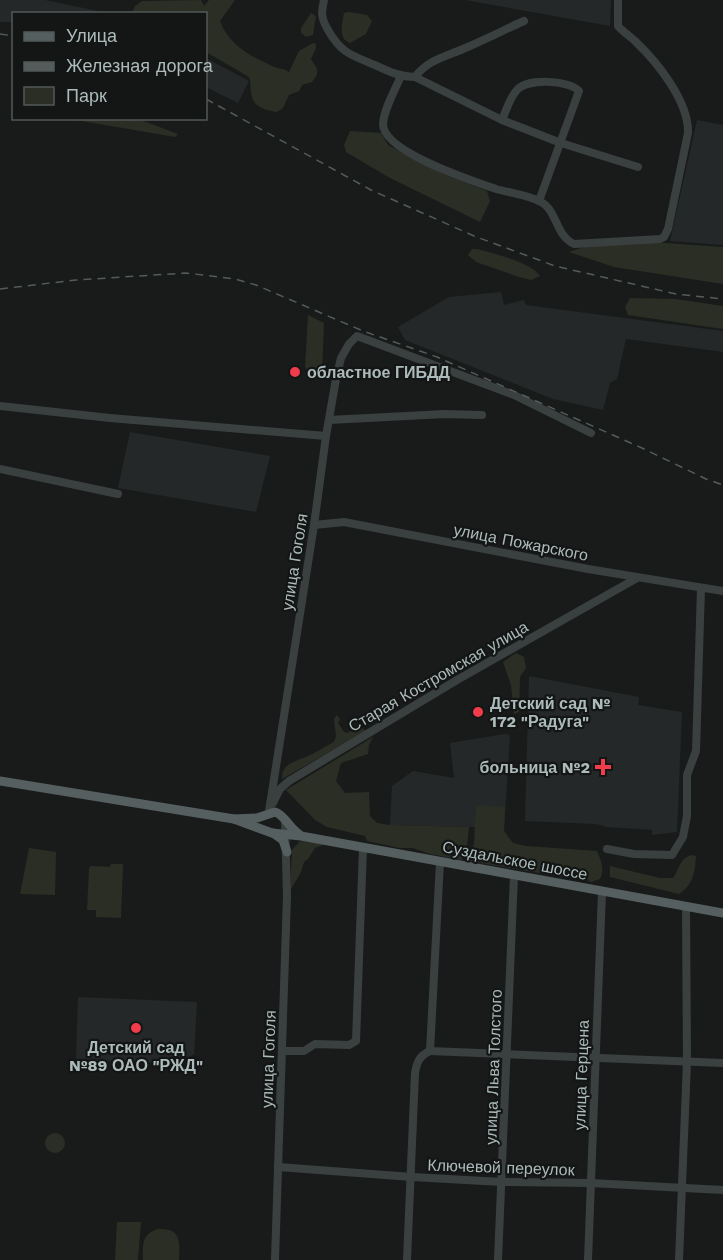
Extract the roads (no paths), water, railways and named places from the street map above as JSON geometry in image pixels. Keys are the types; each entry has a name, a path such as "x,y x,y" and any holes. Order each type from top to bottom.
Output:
{"main road":[{"name":"Суздальское шоссе","path":"0,781 234,819 276,833 723,914"},
{"path":"287,852 283,840 264,824 268,813 275,812 284,818 301,836"},
{"name":"Суздальское шоссе","path":"234,819 252,819 268,813"},
{"path":"276,833 282,831 284,818"}],"street":[{"path":"324,0 322,19 342,50 401,76 415,77 502,120 561,143 638,167"},
{"path":"401,76 383,125 386,134 393,141 443,170 540,201 549,210 565,239 574,244 664,237 668,229 688,133 687,117 681,101 657,66 618,26 618,0"},
{"path":"415,77 421,69 436,58 461,50 524,21"},
{"path":"502,120 515,91 532,82 576,87 579,94 540,201"},
{"name":"улица Гоголя","path":"268,813 326,436 341,358 349,344 357,336 514,395 591,433"},
{"path":"0,406 110,418 326,436"},
{"path":"329,420 445,414 482,416"},
{"path":"0,469 118,494"},
{"name":"улица Пожарского","path":"314,525 344,522 637,578 723,591"},
{"name":"Старая Костромская улица","path":"268,813 285,783 457,680 637,578"},
{"path":"607,849 634,854 672,855 683,837 687,816 687,775 696,751 701,588"},
{"name":"улица Гоголя","path":"273,787 284,818"},
{"path":"287,852 291,841 301,836"},
{"path":"282,1051 304,1052 315,1044 349,1045 355,1043 357,1038 363,848"},
{"name":"улица Гоголя","path":"275,1260 287,852"},
{"path":"430,1051 440,862"},
{"name":"улица Льва Толстого","path":"498,1260 514,875"},
{"name":"улица Герцена","path":"588,1260 602,892"},
{"path":"679,1260 687,1062 686,907"},
{"path":"407,1260 415,1073 422,1055 430,1051 723,1063"},
{"name":"Ключевой переулок","path":"278,1167 502,1182 591,1183 723,1190"}],"railway":[{"path":"0,34 12,36"},
{"path":"207,100 371,190 474,236 555,266 676,294 723,299"},
{"path":"0,289 76,280 186,273 235,279 256,285 363,331 437,357 723,485"}],"place":[{"name":"областное ГИБДД","path":"295,372"},
{"name":"Детский сад № 172 \"Радуга\"","path":"478,712"},
{"name":"больница №2","path":"603,767"},
{"name":"Детский сад №89 ОАО \"РЖД\"","path":"136,1028"}]}
